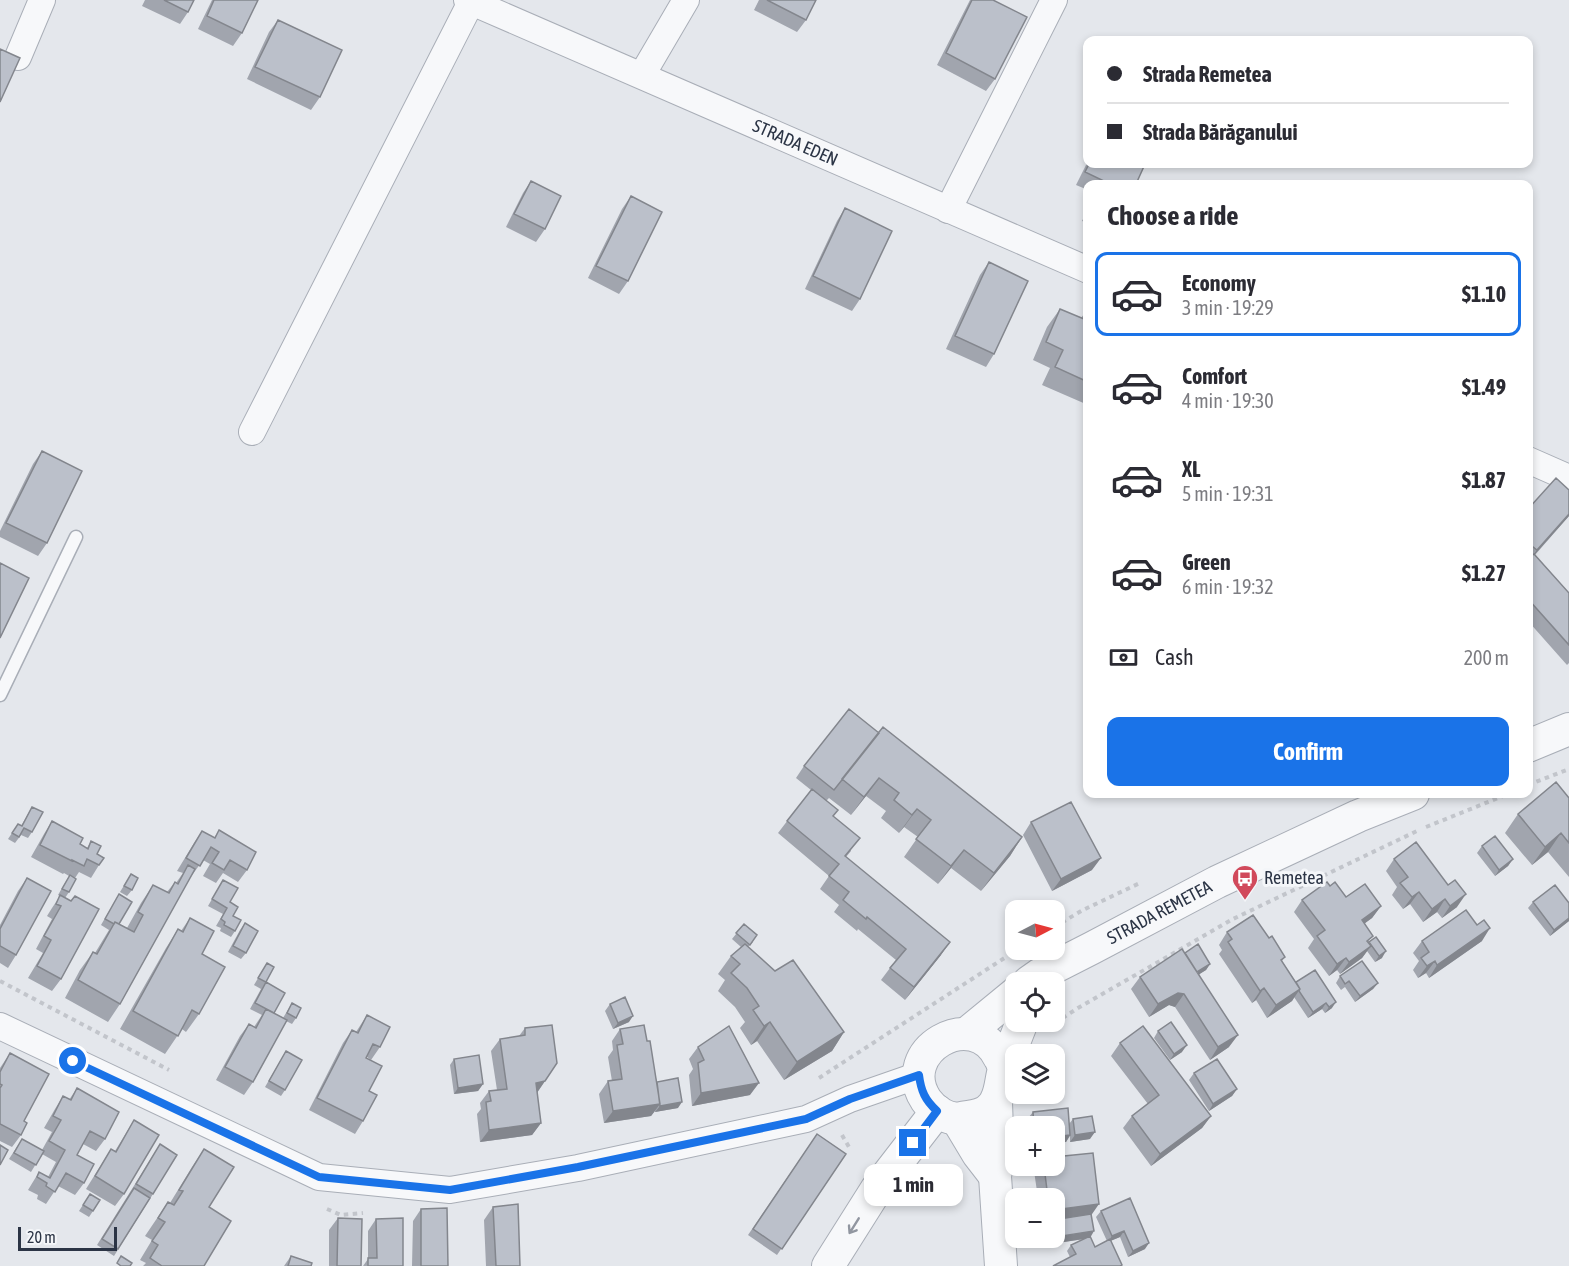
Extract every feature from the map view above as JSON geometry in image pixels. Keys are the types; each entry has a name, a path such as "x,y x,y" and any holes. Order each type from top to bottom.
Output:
{"street":[{"path":"18,57 42,0"},
{"path":"642,75 686,0"},
{"path":"948,210 1054,0"},
{"path":"252,432 469,1"},
{"name":"STRADA EDEN","path":"469,1 1083,268"},
{"path":"1533,462 1569,478"},
{"path":"1533,744 1569,729"},
{"name":"STRADA REMETEA","path":"1049,972 1217,882 1358,816 1403,798"},
{"name":"STRADA REMETEA","path":"966,1034 1005,1003"},
{"path":"0,1026 319,1177 450,1190 578,1167 806,1119 850,1099 919,1075"},
{"path":"1002,1266 995,1176 998,1160 996,1102 1004,1070 1018,1032"},
{"path":"995,1176 947,1115 927,1101 921,1089 919,1075 922,1062 939,1040 952,1035 966,1034 980,1038 991,1046 999,1056 1004,1070"},
{"path":"828,1266 876,1190 947,1115 983,1113 996,1102"}],"lane":[{"path":"0,695 76,537"}],"path":[{"path":"1533,783 1569,769"},
{"path":"1078,1008 1233,919 1421,829 1498,798"},
{"path":"1065,921 1083,910"},
{"path":"819,1078 1005,958"},
{"path":"0,981 170,1071"}],"building":[{"path":"164,0 194,0 188,12"},
{"path":"214,0 258,0 242,33 207,16"},
{"path":"767,0 816,0 806,20"},
{"path":"972,0 993,0 1027,17 995,79 946,53"},
{"path":"278,20 342,50 320,97 255,67"},
{"path":"0,49 20,58 0,102"},
{"path":"1087,168 1143,168 1138,180 1102,180 1085,172"},
{"path":"531,181 561,196 545,229 514,214"},
{"path":"631,196 662,212 628,281 596,266"},
{"path":"845,208 892,231 860,299 813,276"},
{"path":"989,262 1028,281 994,354 955,336"},
{"path":"1060,309 1083,319 1083,380 1055,367 1063,350 1046,342"},
{"path":"42,451 82,471 47,543 6,523"},
{"path":"1556,478 1569,490 1569,514 1537,550 1533,547 1533,503"},
{"path":"1533,555 1569,593 1569,645 1533,605"},
{"path":"0,563 29,578 0,638"},
{"path":"849,709 879,733 834,790 804,766"},
{"path":"883,727 1022,837 994,873 964,850 951,866 916,839 931,820 917,809 912,815 894,800 899,793 879,778 864,797 842,779"},
{"path":"1556,782 1569,798 1569,843 1561,833 1545,847 1518,814"},
{"path":"812,789 838,810 833,816 860,838 845,856 950,942 914,987 890,968 906,949 843,900 849,892 829,876 839,864 787,821"},
{"path":"1071,802 1101,858 1061,879 1031,822"},
{"path":"32,807 43,812 32,832 24,828 19,837 12,833 18,824 22,826"},
{"path":"52,821 83,838 80,844 88,849 91,841 101,846 97,854 104,858 99,865 87,859 84,866 40,845"},
{"path":"219,830 256,852 247,870 230,860 224,870 212,863 219,852 211,847 200,866 186,858 202,831 215,838"},
{"path":"1495,836 1513,859 1499,870 1482,846"},
{"path":"1416,842 1448,885 1455,880 1466,894 1450,906 1445,899 1432,909 1419,892 1412,897 1400,883 1408,877 1394,859"},
{"path":"188,865 195,869 120,1004 78,980 93,952 97,954 115,922 134,932 143,915 138,912 153,885 169,893 175,882 178,884"},
{"path":"131,874 138,878 132,890 124,886"},
{"path":"70,875 76,879 69,892 62,889"},
{"path":"27,878 51,891 16,955 0,946 0,929"},
{"path":"223,880 238,888 230,902 238,907 233,916 241,920 235,931 224,925 225,922 221,919 227,908 212,899"},
{"path":"1327,882 1330,886 1335,882 1346,897 1365,884 1381,906 1362,920 1373,936 1367,941 1371,946 1349,962 1346,958 1337,964 1317,936 1325,930 1302,900"},
{"path":"1555,885 1569,903 1569,918 1554,930 1533,902"},
{"path":"119,894 132,902 119,924 115,922 114,924 105,919"},
{"path":"60,895 71,901 75,896 99,909 61,979 37,966 51,940 44,936 61,906 56,904"},
{"path":"1466,910 1477,925 1484,920 1490,928 1437,965 1435,961 1427,966 1421,958 1429,952 1422,941"},
{"path":"1253,915 1269,938 1272,936 1285,957 1281,960 1300,989 1276,1005 1264,988 1260,991 1228,942 1232,939 1227,932"},
{"path":"190,918 214,931 202,954 225,967 199,1014 192,1010 178,1036 133,1011 178,929 183,932"},
{"path":"245,923 258,931 246,953 233,946"},
{"path":"744,924 757,935 750,945 736,933"},
{"path":"1376,937 1386,951 1379,956 1369,942"},
{"path":"745,944 775,971 793,960 844,1032 797,1062 770,1022 764,1026 753,1010 759,1006 747,988 731,973 740,964 731,956"},
{"path":"1198,944 1210,964 1197,972 1185,953"},
{"path":"1182,949 1238,1035 1218,1047 1184,994 1178,993 1158,1004 1140,977"},
{"path":"1362,961 1378,983 1360,996 1349,981 1345,984 1340,976"},
{"path":"267,963 274,967 266,982 258,978"},
{"path":"1315,970 1336,1002 1329,1007 1326,1003 1313,1012 1299,991 1296,982"},
{"path":"266,982 285,993 274,1013 255,1003"},
{"path":"625,997 633,1016 618,1023 610,1004"},
{"path":"292,1003 301,1008 296,1018 287,1013"},
{"path":"266,1009 287,1020 253,1082 225,1067 249,1024 256,1028"},
{"path":"367,1015 390,1027 380,1047 373,1044 366,1058 382,1066 369,1091 377,1095 363,1121 317,1098 352,1030 358,1033"},
{"path":"1171,1022 1187,1045 1174,1054 1158,1031"},
{"path":"552,1025 557,1063 545,1081 536,1083 541,1123 489,1130 486,1102 491,1101 489,1091 507,1089 500,1039 525,1035 525,1028"},
{"path":"644,1025 647,1041 650,1041 660,1104 613,1111 608,1081 622,1079 617,1045 623,1044 620,1029"},
{"path":"729,1026 759,1083 701,1093 698,1063 704,1060 698,1047"},
{"path":"1143,1026 1211,1116 1160,1154 1132,1116 1159,1095 1120,1043"},
{"path":"286,1051 302,1060 285,1090 269,1081"},
{"path":"10,1053 49,1074 24,1121 27,1123 21,1135 0,1124 0,1088 2,1085 0,1084 0,1072"},
{"path":"479,1055 483,1084 458,1088 454,1059"},
{"path":"1217,1059 1237,1089 1213,1104 1194,1073"},
{"path":"678,1078 682,1102 660,1106 657,1082"},
{"path":"77,1088 119,1112 105,1139 90,1131 77,1155 94,1164 84,1183 66,1173 55,1192 37,1177 39,1172 50,1178 65,1150 49,1141 61,1120 53,1116 63,1096 71,1100"},
{"path":"1068,1108 1070,1135 1065,1136 1065,1116 1033,1116 1033,1112"},
{"path":"1092,1116 1095,1132 1075,1135 1073,1119"},
{"path":"134,1120 159,1135 124,1194 95,1176 111,1149 116,1152"},
{"path":"817,1134 846,1154 782,1249 753,1229"},
{"path":"22,1139 44,1151 36,1165 14,1153"},
{"path":"160,1144 177,1155 153,1194 136,1184"},
{"path":"0,1145 8,1150 0,1165"},
{"path":"204,1149 234,1167 209,1207 231,1221 204,1266 162,1266 150,1258 158,1245 152,1241 165,1222 158,1218 168,1202 174,1205 183,1191 179,1190"},
{"path":"1093,1153 1099,1204 1065,1209 1065,1188 1047,1188 1045,1176 1065,1176 1065,1156"},
{"path":"134,1188 150,1198 118,1249 102,1239"},
{"path":"90,1194 100,1200 93,1211 83,1205"},
{"path":"1130,1198 1149,1243 1133,1251 1124,1231 1112,1236 1101,1211"},
{"path":"518,1204 520,1266 496,1266 493,1207"},
{"path":"447,1208 448,1266 421,1266 421,1209"},
{"path":"1091,1214 1094,1231 1065,1236 1065,1218"},
{"path":"338,1218 362,1219 361,1266 337,1266"},
{"path":"403,1218 403,1266 368,1266 368,1258 377,1258 376,1219"},
{"path":"1090,1236 1095,1247 1110,1239 1122,1265 1053,1266 1076,1254 1071,1245"},
{"path":"121,1256 132,1263 130,1266 121,1266 117,1263"},
{"path":"291,1256 312,1263 311,1266 288,1266"}],"place":[{"name":"Remetea","path":"1245,901"}],"route":[{"path":"73,1061 319,1177 384,1184 450,1190 578,1167 806,1119 850,1099 919,1075 921,1089 927,1101 937,1111 913,1143"}]}
